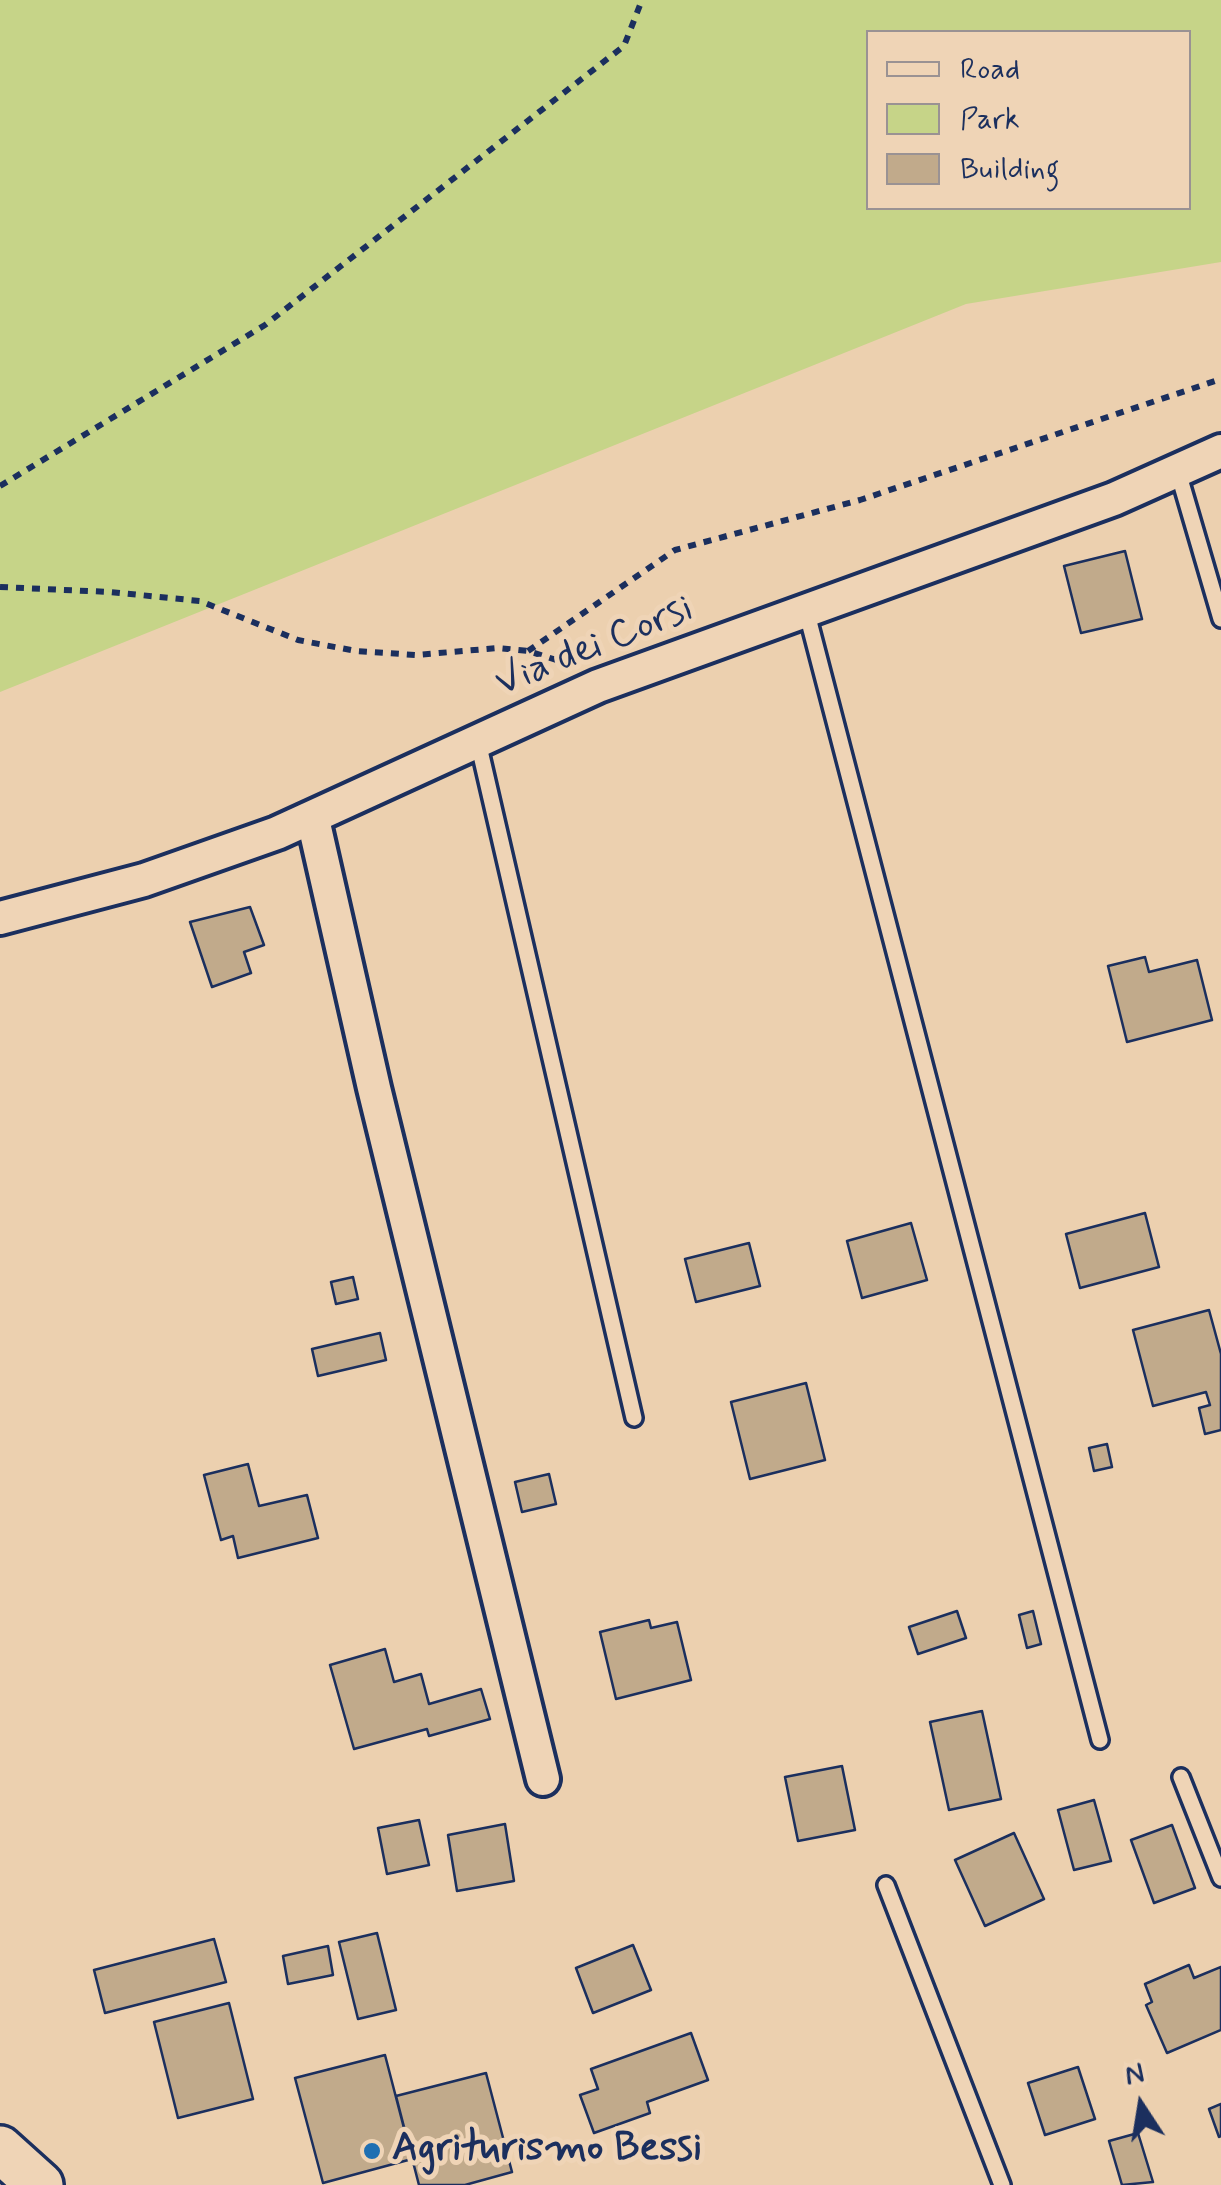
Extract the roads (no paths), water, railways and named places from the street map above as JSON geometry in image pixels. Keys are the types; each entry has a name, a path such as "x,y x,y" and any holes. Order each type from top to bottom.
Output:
{"main road":[{"path":"0,2148 40,2185"}],"street":[{"name":"Via dei Corsi","path":"0,918 144,880 313,819 582,694 1178,472 1221,451"},
{"path":"313,819 374,1088 543,1779"}],"lane":[{"path":"1178,472 1221,619"},
{"path":"806,610 1100,1740"},
{"path":"478,742 634,1418"},
{"path":"1181,1777 1221,1878"},
{"path":"886,1885 1002,2185"}],"place":[{"name":"Agriturismo Bessi","path":"372,2151"}]}
